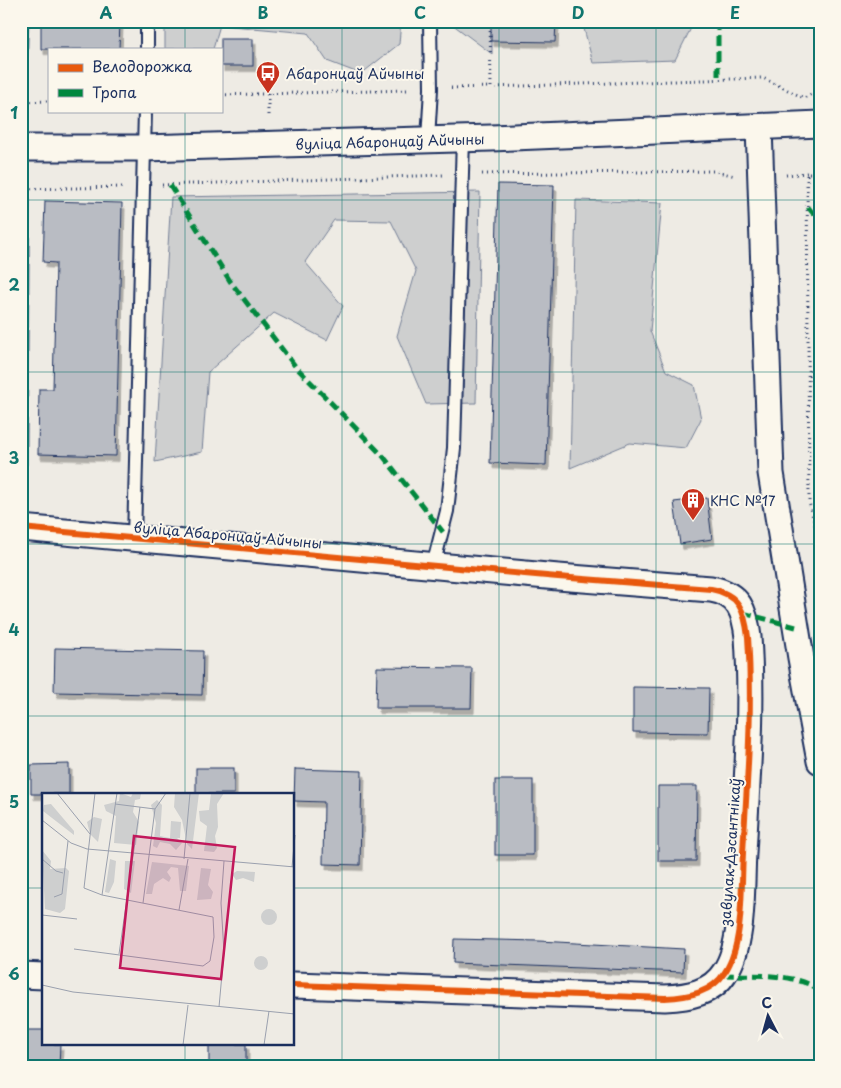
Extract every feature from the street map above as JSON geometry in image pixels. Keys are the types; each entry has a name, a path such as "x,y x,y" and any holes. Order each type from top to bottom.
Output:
{"street":[{"name":"вуліца Абаронцаў Айчыны","path":"21,148 144,148 820,124"},
{"path":"759,127 771,473 820,761"},
{"name":"вуліца Абаронцаў Айчыны","path":"21,528 433,566"},
{"name":"завулак Дэсантнікаў","path":"295,985 680,998 706,990 716,983 730,964 735,952 740,919 749,757 749,650 747,625 740,606 734,599 720,590 433,566"},
{"path":"21,975 42,976"}],"lane":[{"path":"147,21 147,48"},
{"path":"428,139 431,89 430,21"},
{"path":"134,539 145,112"},
{"path":"433,566 447,512 454,448 463,138"}],"path":[{"path":"490,21 491,87"},
{"path":"222,96 763,78 804,98 820,90"},
{"path":"21,102 48,101"},
{"path":"820,173 808,173 809,502 820,545"},
{"path":"21,189 144,186"}],"shaded area":[{"path":"21,21 29,21 27,71 21,72"},
{"path":"165,21 401,21 399,44 361,74 327,61 308,33 220,25 213,48 165,48"},
{"path":"448,21 492,21 492,54"},
{"path":"582,21 694,22 675,60 593,63"},
{"path":"480,192 476,403 426,404 397,336 416,271 391,221 334,220 305,262 343,306 327,340 274,313 208,372 202,452 155,462 171,197"},
{"path":"30,199 27,465 21,462 21,200"},
{"path":"576,200 662,203 650,331 666,371 694,385 701,419 686,448 630,443 570,468"}],"building":[{"path":"41,21 120,21 119,48 41,49"},
{"path":"491,21 556,21 555,42 491,41"},
{"path":"221,39 253,39 253,66 222,66"},
{"path":"498,184 554,185 546,465 490,463"},
{"path":"45,201 122,203 116,456 38,454 39,389 53,389 56,263 43,262"},
{"name":"КНС №17","path":"707,498 712,539 680,544 674,502"},
{"path":"55,648 203,651 202,695 54,692"},
{"path":"377,667 472,668 471,708 376,708"},
{"path":"633,687 709,688 708,733 633,732"},
{"path":"69,764 69,793 31,794 31,765"},
{"path":"196,768 234,768 234,793 196,793"},
{"path":"295,769 362,771 360,865 323,864 324,802 295,801"},
{"path":"495,780 533,780 533,855 495,855"},
{"path":"658,786 697,786 696,861 658,861"},
{"path":"454,939 539,941 684,949 683,972 453,963"},
{"path":"21,1030 42,1030 42,1046 60,1046 59,1067 21,1067"},
{"path":"209,1046 246,1046 246,1067 209,1067"}],"marked path":[{"path":"718,21 718,81"},
{"path":"170,185 230,281 295,366 383,456 443,532"},
{"path":"808,207 820,222"},
{"path":"743,613 796,627"},
{"path":"724,975 773,976 798,980 820,990"}],"cycle path":[{"path":"21,528 558,577 711,589 721,591 739,605 745,619 748,637 750,691 739,931 731,960 720,979 713,985 691,995 665,998 295,985"}],"place":[{"name":"Абаронцаў Айчыны","path":"268,94"},
{"name":"КНС №17","path":"693,521"}]}
